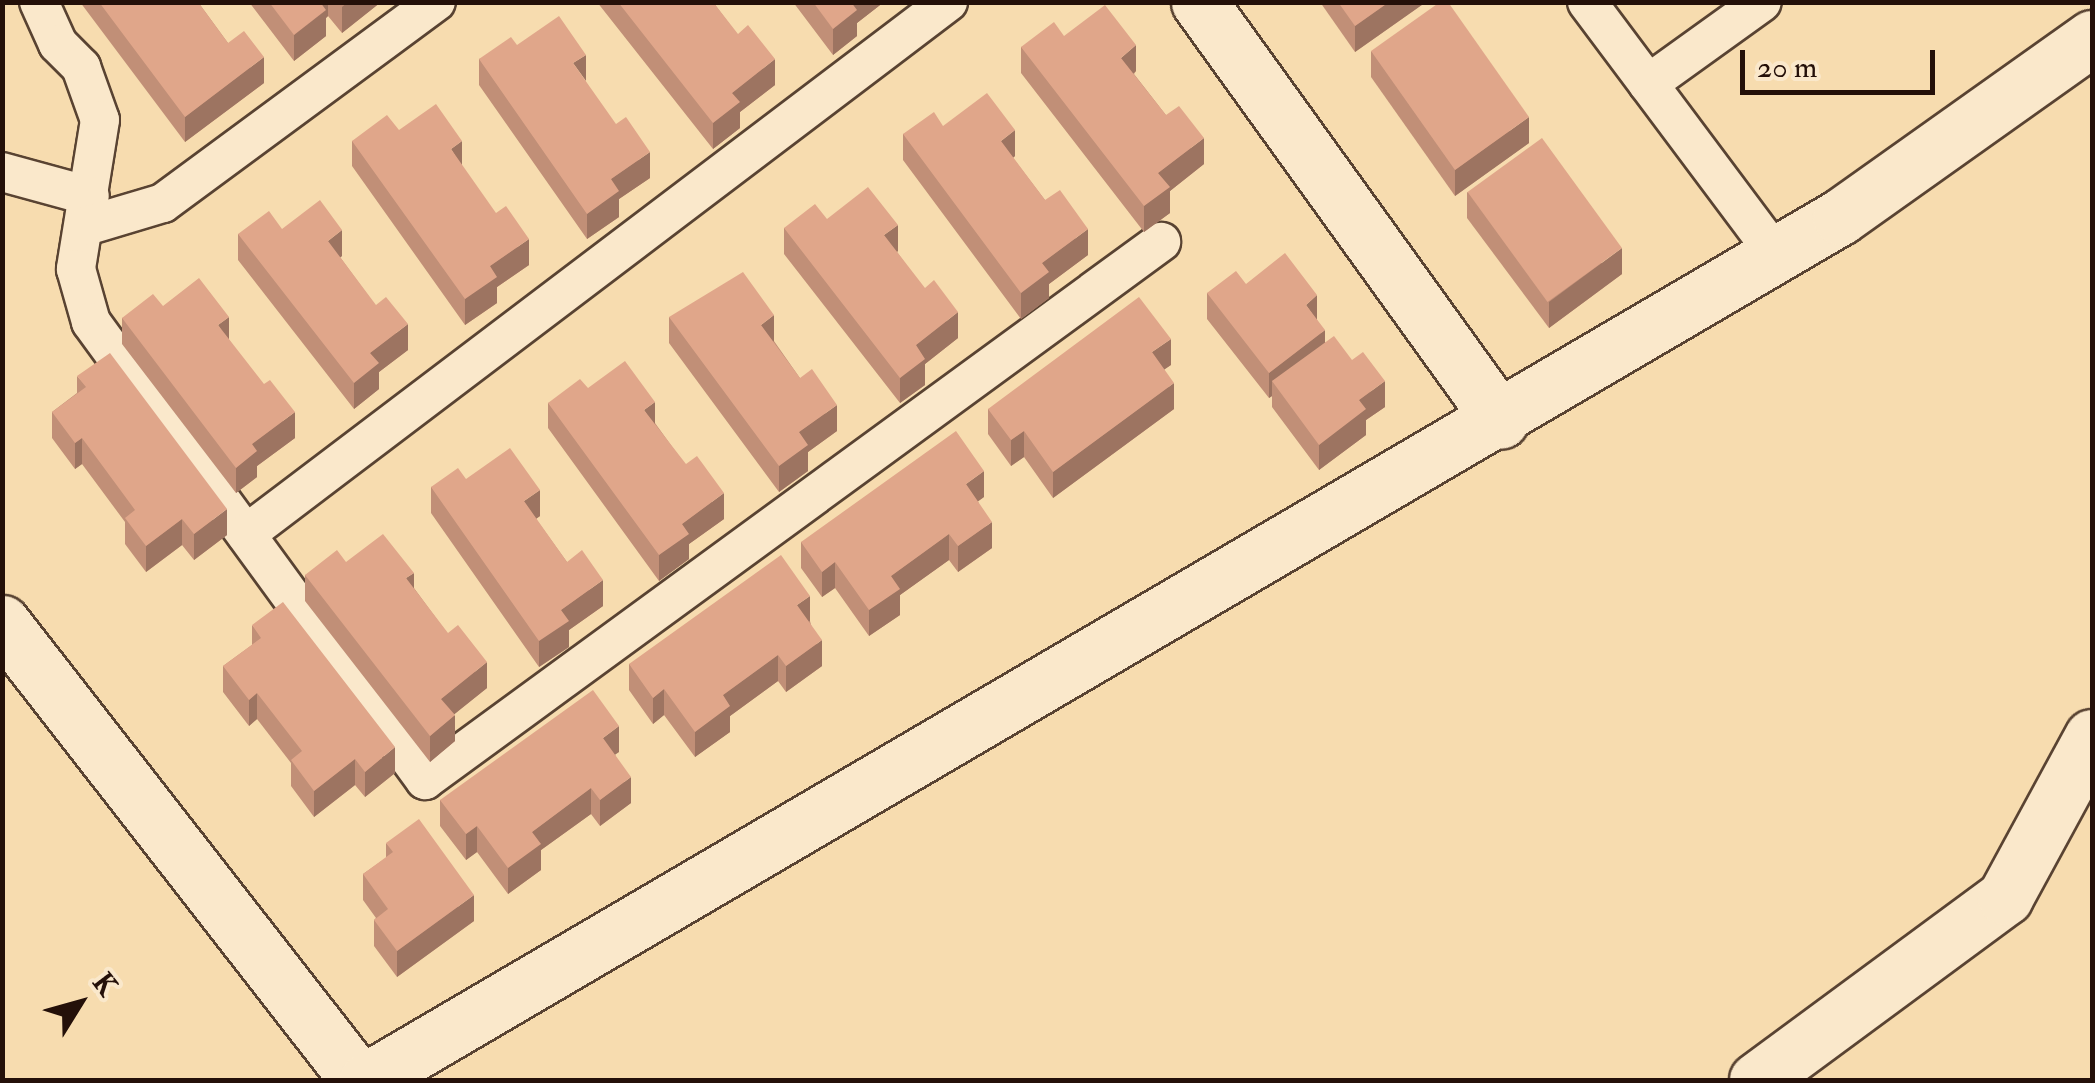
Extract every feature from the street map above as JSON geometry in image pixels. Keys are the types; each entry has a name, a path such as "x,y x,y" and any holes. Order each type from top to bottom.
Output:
{"street":[{"path":"1199,2 1502,421"},
{"path":"367,1080 1502,421 1776,256 2092,38"},
{"path":"2,623 358,1080"},
{"path":"1757,1080 2005,897 2092,737"}],"lane":[{"path":"39,2 49,30 95,94 99,155 76,269 92,322 425,780 1161,242"},
{"path":"2,172 88,211 163,203 436,2"},
{"path":"246,534 948,2"},
{"path":"1587,2 1776,256"},
{"path":"1648,84 1762,2"}],"building":[{"path":"99,2 198,2 228,43 244,31 264,57 185,117"},
{"path":"269,2 320,2 326,10 294,35"},
{"path":"618,2 713,2 738,34 748,25 775,59 732,93 740,102 713,123"},
{"path":"813,2 851,2 857,10 833,29"},
{"path":"1338,2 1389,2 1355,26"},
{"path":"1440,2 1448,2 1529,117 1455,170 1371,51"},
{"path":"1105,5 1136,45 1121,58 1166,115 1179,106 1204,138 1158,173 1170,187 1144,206 1021,47 1054,22 1064,36"},
{"path":"559,16 586,55 573,63 616,124 626,117 650,152 611,179 619,191 587,214 479,59 511,37 517,45"},
{"path":"987,93 1015,130 1001,141 1045,200 1060,190 1088,229 1042,263 1049,272 1021,293 903,134 934,112 943,126"},
{"path":"436,104 462,141 451,149 496,213 506,206 529,239 490,266 497,277 465,299 352,141 387,115 399,130"},
{"path":"1542,138 1622,248 1548,302 1468,192"},
{"path":"868,187 898,225 884,235 925,288 934,280 958,312 916,345 925,359 900,378 784,228 815,204 827,219"},
{"path":"320,200 342,230 328,241 376,305 386,297 408,324 370,353 379,363 354,383 238,234 269,211 282,229"},
{"path":"1285,253 1317,295 1306,305 1325,330 1269,373 1207,293 1236,271 1246,284"},
{"path":"743,272 774,315 761,325 800,378 812,369 837,405 799,432 808,445 779,466 669,317"},
{"path":"199,278 229,317 218,325 264,384 270,380 295,412 252,444 257,451 236,468 122,318 153,294 163,306"},
{"path":"1139,297 1171,339 1152,352 1174,383 1053,472 1024,431 1011,440 988,409"},
{"path":"1334,336 1352,360 1363,352 1385,381 1359,400 1366,409 1319,445 1272,381"},
{"path":"110,353 227,509 194,534 182,519 146,546 125,518 135,510 82,438 75,443 52,412 86,387 77,376"},
{"path":"625,361 655,402 644,410 686,464 697,456 724,493 682,524 689,534 659,555 548,403 580,379 588,388"},
{"path":"956,431 984,471 966,484 992,522 958,546 949,534 891,576 900,589 869,610 835,562 822,572 801,542"},
{"path":"510,448 540,490 524,501 567,562 582,550 603,580 561,610 569,621 539,641 431,487 458,468 466,479"},
{"path":"383,534 414,573 406,578 448,633 458,625 487,662 441,699 455,715 430,736 305,575 337,550 346,562"},
{"path":"781,555 810,596 797,605 822,640 786,666 778,655 723,695 730,706 695,732 664,689 653,698 629,664"},
{"path":"283,602 395,747 365,772 355,759 314,791 291,760 302,751 257,693 249,700 223,666 261,638 252,625"},
{"path":"593,690 619,726 603,738 631,777 600,800 591,788 532,832 541,844 508,868 477,826 466,834 440,800"},
{"path":"419,819 474,895 397,951 374,920 388,909 363,874 393,852 386,843"}]}
